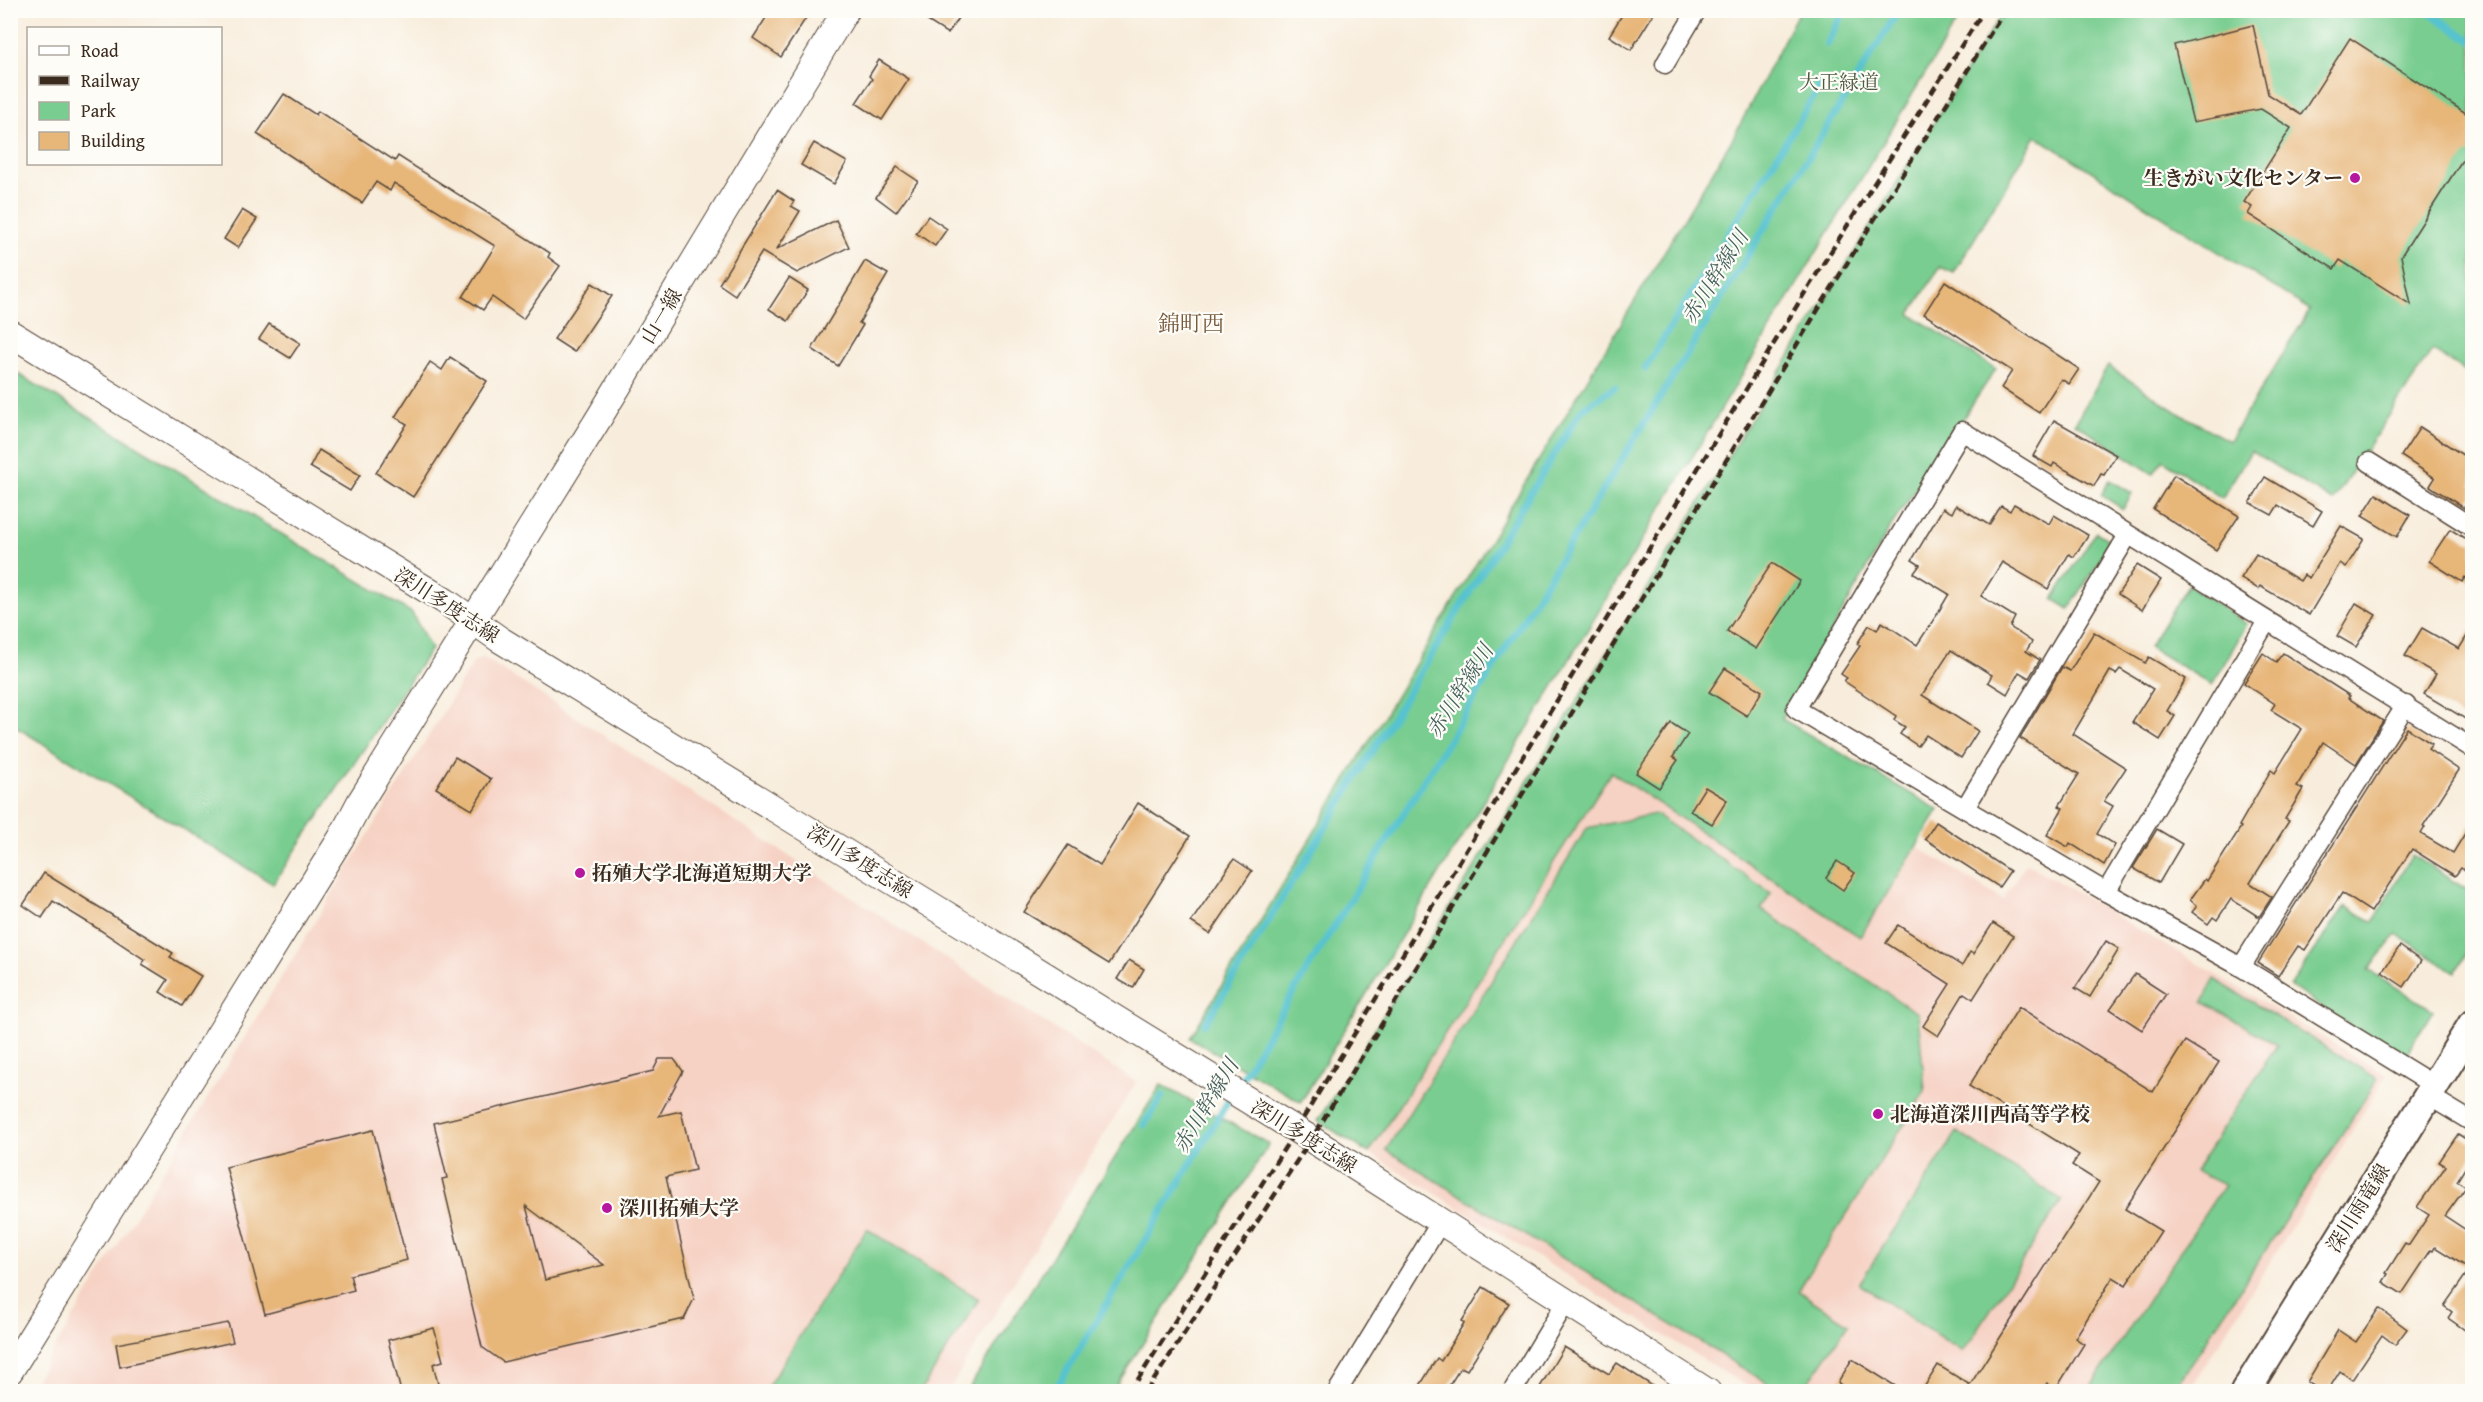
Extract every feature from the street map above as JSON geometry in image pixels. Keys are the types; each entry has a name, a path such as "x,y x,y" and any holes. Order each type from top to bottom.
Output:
{"main road":[{"name":"山一線","path":"10,1371 599,418 846,10"},
{"name":"深川多度志線","path":"10,333 473,620 500,639 1304,1135 1708,1392"},
{"name":"深川雨竜線","path":"2245,1392 2472,1025"}],"street":[{"path":"1665,64 1697,10"},
{"path":"2472,748 1962,431 1796,709 2106,892 2241,967 2432,1091 2472,1122"},
{"path":"2369,462 2472,527"},
{"path":"1965,808 2128,535"},
{"path":"2106,892 2267,621"},
{"path":"2241,967 2406,705"},
{"path":"1337,1392 1440,1223"},
{"path":"1512,1392 1566,1302"}],"shaded area":[{"name":"拓殖大学北海道短期大学","path":"483,657 1136,1082 948,1391 28,1392 473,663"},
{"name":"北海道深川西高等学校","path":"1611,772 1860,937 1918,847 2003,900 2026,863 2387,1075 2189,1391 1754,1391 1369,1153"}],"green space":[{"name":"大正緑道","path":"1799,11 1963,11 1301,1102 1190,1038 1733,138"},
{"path":"2003,11 2472,11 2472,375 2432,350 2333,501 2251,451 2222,498 2163,460 2153,474 2075,423 2108,366 2182,415 2229,441 2310,310 2036,136 1954,273 1940,267 1910,314 1996,369 1891,526 1782,719 1939,810 1860,937 1611,772 1369,1153 1318,1121"},
{"path":"10,369 412,613 431,649 273,884 11,724"},
{"path":"2110,480 2132,493 2123,509 2101,495"},
{"path":"2096,532 2112,542 2069,609 2053,599"},
{"path":"2188,585 2247,624 2212,685 2149,647"},
{"path":"1655,814 1771,893 1761,909 1918,1014 1925,1091 1798,1291 1848,1324 1803,1391 1780,1391 1386,1150 1587,828"},
{"path":"2412,855 2472,893 2472,944 2455,973 2397,934 2368,970 2433,1010 2402,1061 2290,986 2345,906 2373,922"},
{"path":"2214,979 2378,1079 2173,1391 2088,1391 2224,1185 2195,1171 2277,1045 2203,1002"},
{"path":"1161,1085 1269,1144 1113,1391 967,1391"},
{"path":"1957,1132 2062,1200 1963,1352 1859,1284"},
{"path":"867,1229 979,1299 921,1391 765,1391"}],"building":[{"path":"771,10 811,10 781,57 753,38"},
{"path":"910,10 963,10 948,34"},
{"path":"1625,10 1656,10 1631,50 1609,36"},
{"name":"生きがい文化センター","path":"2253,25 2268,94 2301,115 2350,38 2472,117 2472,152 2466,154 2401,256 2411,305 2340,260 2334,269 2248,214 2252,207 2244,202 2291,128 2261,109 2193,122 2174,45"},
{"path":"879,60 909,79 882,120 856,103 872,79 869,76"},
{"path":"284,94 316,115 318,111 395,161 398,156 550,253 548,257 560,266 523,319 492,297 483,310 463,297 495,246 394,183 390,191 376,182 362,203 257,134"},
{"path":"814,143 847,162 834,184 801,165"},
{"path":"897,167 918,181 896,212 876,197"},
{"path":"777,190 794,201 791,206 800,211 777,249 836,220 849,247 797,273 762,252 735,295 719,284"},
{"path":"242,210 257,219 238,248 224,239"},
{"path":"928,216 947,229 935,246 916,233"},
{"path":"865,261 888,274 859,323 863,325 838,366 812,349"},
{"path":"789,278 808,290 788,321 769,309"},
{"path":"1945,281 2079,369 2069,384 2061,379 2039,413 2001,388 2012,371 1924,314"},
{"path":"592,283 612,296 574,352 554,339"},
{"path":"269,324 300,343 290,358 259,339"},
{"path":"450,357 487,381 413,497 376,473 407,424 395,417 430,362 442,370"},
{"path":"2054,420 2116,455 2094,486 2054,463 2052,467 2033,456"},
{"path":"2420,427 2472,461 2472,496 2464,508 2430,486 2435,478 2401,456"},
{"path":"319,450 360,475 350,491 310,467"},
{"path":"2174,475 2239,516 2216,550 2153,509"},
{"path":"2265,477 2322,511 2313,526 2278,505 2272,515 2250,503"},
{"path":"2376,494 2410,515 2397,537 2362,516"},
{"path":"2014,504 2049,524 2054,515 2088,535 2074,557 2069,554 2048,589 2002,562 1981,596 2015,617 2010,627 2032,642 2026,651 2040,660 2029,678 2019,672 2007,694 1988,682 1992,675 1951,650 1922,695 1978,731 1961,758 1926,735 1918,746 1900,734 1905,727 1894,720 1896,716 1844,681 1847,678 1841,674 1860,646 1857,644 1869,625 1877,630 1882,622 1917,645 1936,616 1949,594 1914,573 1920,565 1912,560 1943,508 1952,513 1956,505 1989,525 2001,506 2010,511"},
{"path":"2341,526 2364,539 2346,567 2340,563 2309,615 2260,586 2258,589 2241,578 2256,554 2300,581 2304,575 2309,578"},
{"path":"2450,529 2472,543 2472,582 2465,577 2462,582 2429,561"},
{"path":"1772,563 1800,581 1756,649 1727,631"},
{"path":"2137,565 2161,580 2142,610 2118,594"},
{"path":"2356,603 2376,615 2356,647 2337,636"},
{"path":"2422,628 2459,649 2472,628 2472,723 2424,694 2436,674 2405,656"},
{"path":"2094,632 2145,663 2149,657 2186,679 2167,711 2175,716 2160,740 2132,722 2153,689 2120,669 2116,674 2110,671 2073,734 2126,768 2104,801 2113,806 2097,834 2115,845 2104,865 2070,843 2068,847 2047,835 2063,808 2059,806 2079,774 2020,738 2062,667 2070,671"},
{"path":"2263,653 2276,662 2283,653 2350,696 2348,698 2383,721 2356,764 2323,742 2297,786 2303,789 2285,819 2289,821 2250,883 2272,897 2259,917 2231,899 2217,920 2213,917 2208,924 2192,912 2197,906 2190,900 2205,879 2207,881 2241,827 2239,826 2271,770 2275,773 2302,729 2271,710 2275,704 2244,683"},
{"path":"1725,668 1762,691 1747,716 1709,692"},
{"path":"1671,723 1688,734 1673,757 1678,760 1659,788 1636,773"},
{"path":"2407,728 2432,744 2428,749 2459,770 2423,826 2425,827 2421,834 2453,853 2472,822 2472,857 2464,870 2461,868 2455,876 2412,849 2371,912 2342,893 2305,950 2298,946 2278,976 2258,963"},
{"path":"455,757 491,779 472,810 436,788"},
{"path":"1705,787 1727,800 1712,824 1690,811"},
{"path":"1138,803 1190,836 1109,964 1024,912 1068,845 1100,865"},
{"path":"1936,822 2010,871 1999,887 1925,839"},
{"path":"2157,829 2182,844 2159,883 2133,868"},
{"path":"1234,859 1252,871 1210,934 1191,922"},
{"path":"1837,861 1855,873 1843,890 1826,878"},
{"path":"44,873 173,953 170,957 201,976 182,1006 160,992 168,980 142,964 145,960 100,930 53,901 42,918 23,905"},
{"path":"1993,923 2013,936 1973,999 1964,993 1938,1036 1923,1026 1950,984 1886,943 1898,925 1962,966 1970,952 1973,954"},
{"path":"2106,941 2119,949 2090,997 2075,988"},
{"path":"2400,946 2421,961 2404,987 2382,972"},
{"path":"1129,960 1144,969 1133,988 1117,979"},
{"path":"2135,974 2166,994 2142,1030 2110,1009"},
{"path":"2019,1007 2153,1092 2185,1041 2219,1062 2125,1209 2161,1231 2126,1285 2113,1277 2075,1338 2084,1344 2056,1389 2047,1383 2041,1392 1921,1392 1938,1365 1970,1385 2099,1182 2072,1165 2079,1155 1969,1086"},
{"name":"深川拓殖大学","path":"659,1059 674,1059 683,1071 659,1116 681,1111 695,1170 666,1177 694,1299 684,1319 503,1362 482,1347 442,1179 447,1178 434,1123 653,1071","holes":["526,1206 604,1265 545,1280"]},
{"path":"373,1130 407,1260 350,1275 354,1290 265,1314 226,1167"},
{"path":"2458,1134 2472,1143 2472,1157 2457,1181 2466,1187 2445,1216 2472,1234 2472,1335 2448,1318 2452,1312 2444,1306 2470,1269 2435,1247 2402,1294 2383,1282 2388,1274 2386,1273 2405,1243 2409,1245 2429,1215 2417,1207 2446,1166 2439,1162"},
{"path":"1483,1287 1509,1303 1467,1370 1461,1367 1445,1392 1416,1392 1437,1358 1441,1361"},
{"path":"2379,1308 2407,1329 2395,1345 2382,1335 2352,1380 2340,1371 2327,1392 2307,1382 2338,1330 2356,1342"},
{"path":"228,1323 233,1342 120,1367 116,1344"},
{"path":"434,1328 443,1361 433,1364 440,1392 401,1392 388,1340"},
{"path":"1564,1347 1609,1374 1617,1363 1662,1392 1537,1392"},
{"path":"1852,1359 1905,1392 1852,1392 1838,1383"}],"waterway":[{"path":"1827,44 1844,10"},
{"name":"赤川幹線川","path":"1054,1392 1288,1001 1899,10"},
{"path":"2425,10 2472,41"},
{"path":"1645,368 1813,98 1819,84"},
{"path":"1205,1024 1582,409 1615,387"},
{"path":"1144,1125 1162,1096"}],"railway":[{"path":"1130,1392 1296,1130 1804,294 1984,10"},
{"path":"1146,1392 1319,1127 1821,305 2005,10"}],"place":[{"name":"生きがい文化センター","path":"2355,178"},
{"name":"拓殖大学北海道短期大学","path":"580,873"},
{"name":"北海道深川西高等学校","path":"1878,1114"},
{"name":"深川拓殖大学","path":"607,1208"}],"district":[{"name":"錦町西","path":"1191,323"}]}
